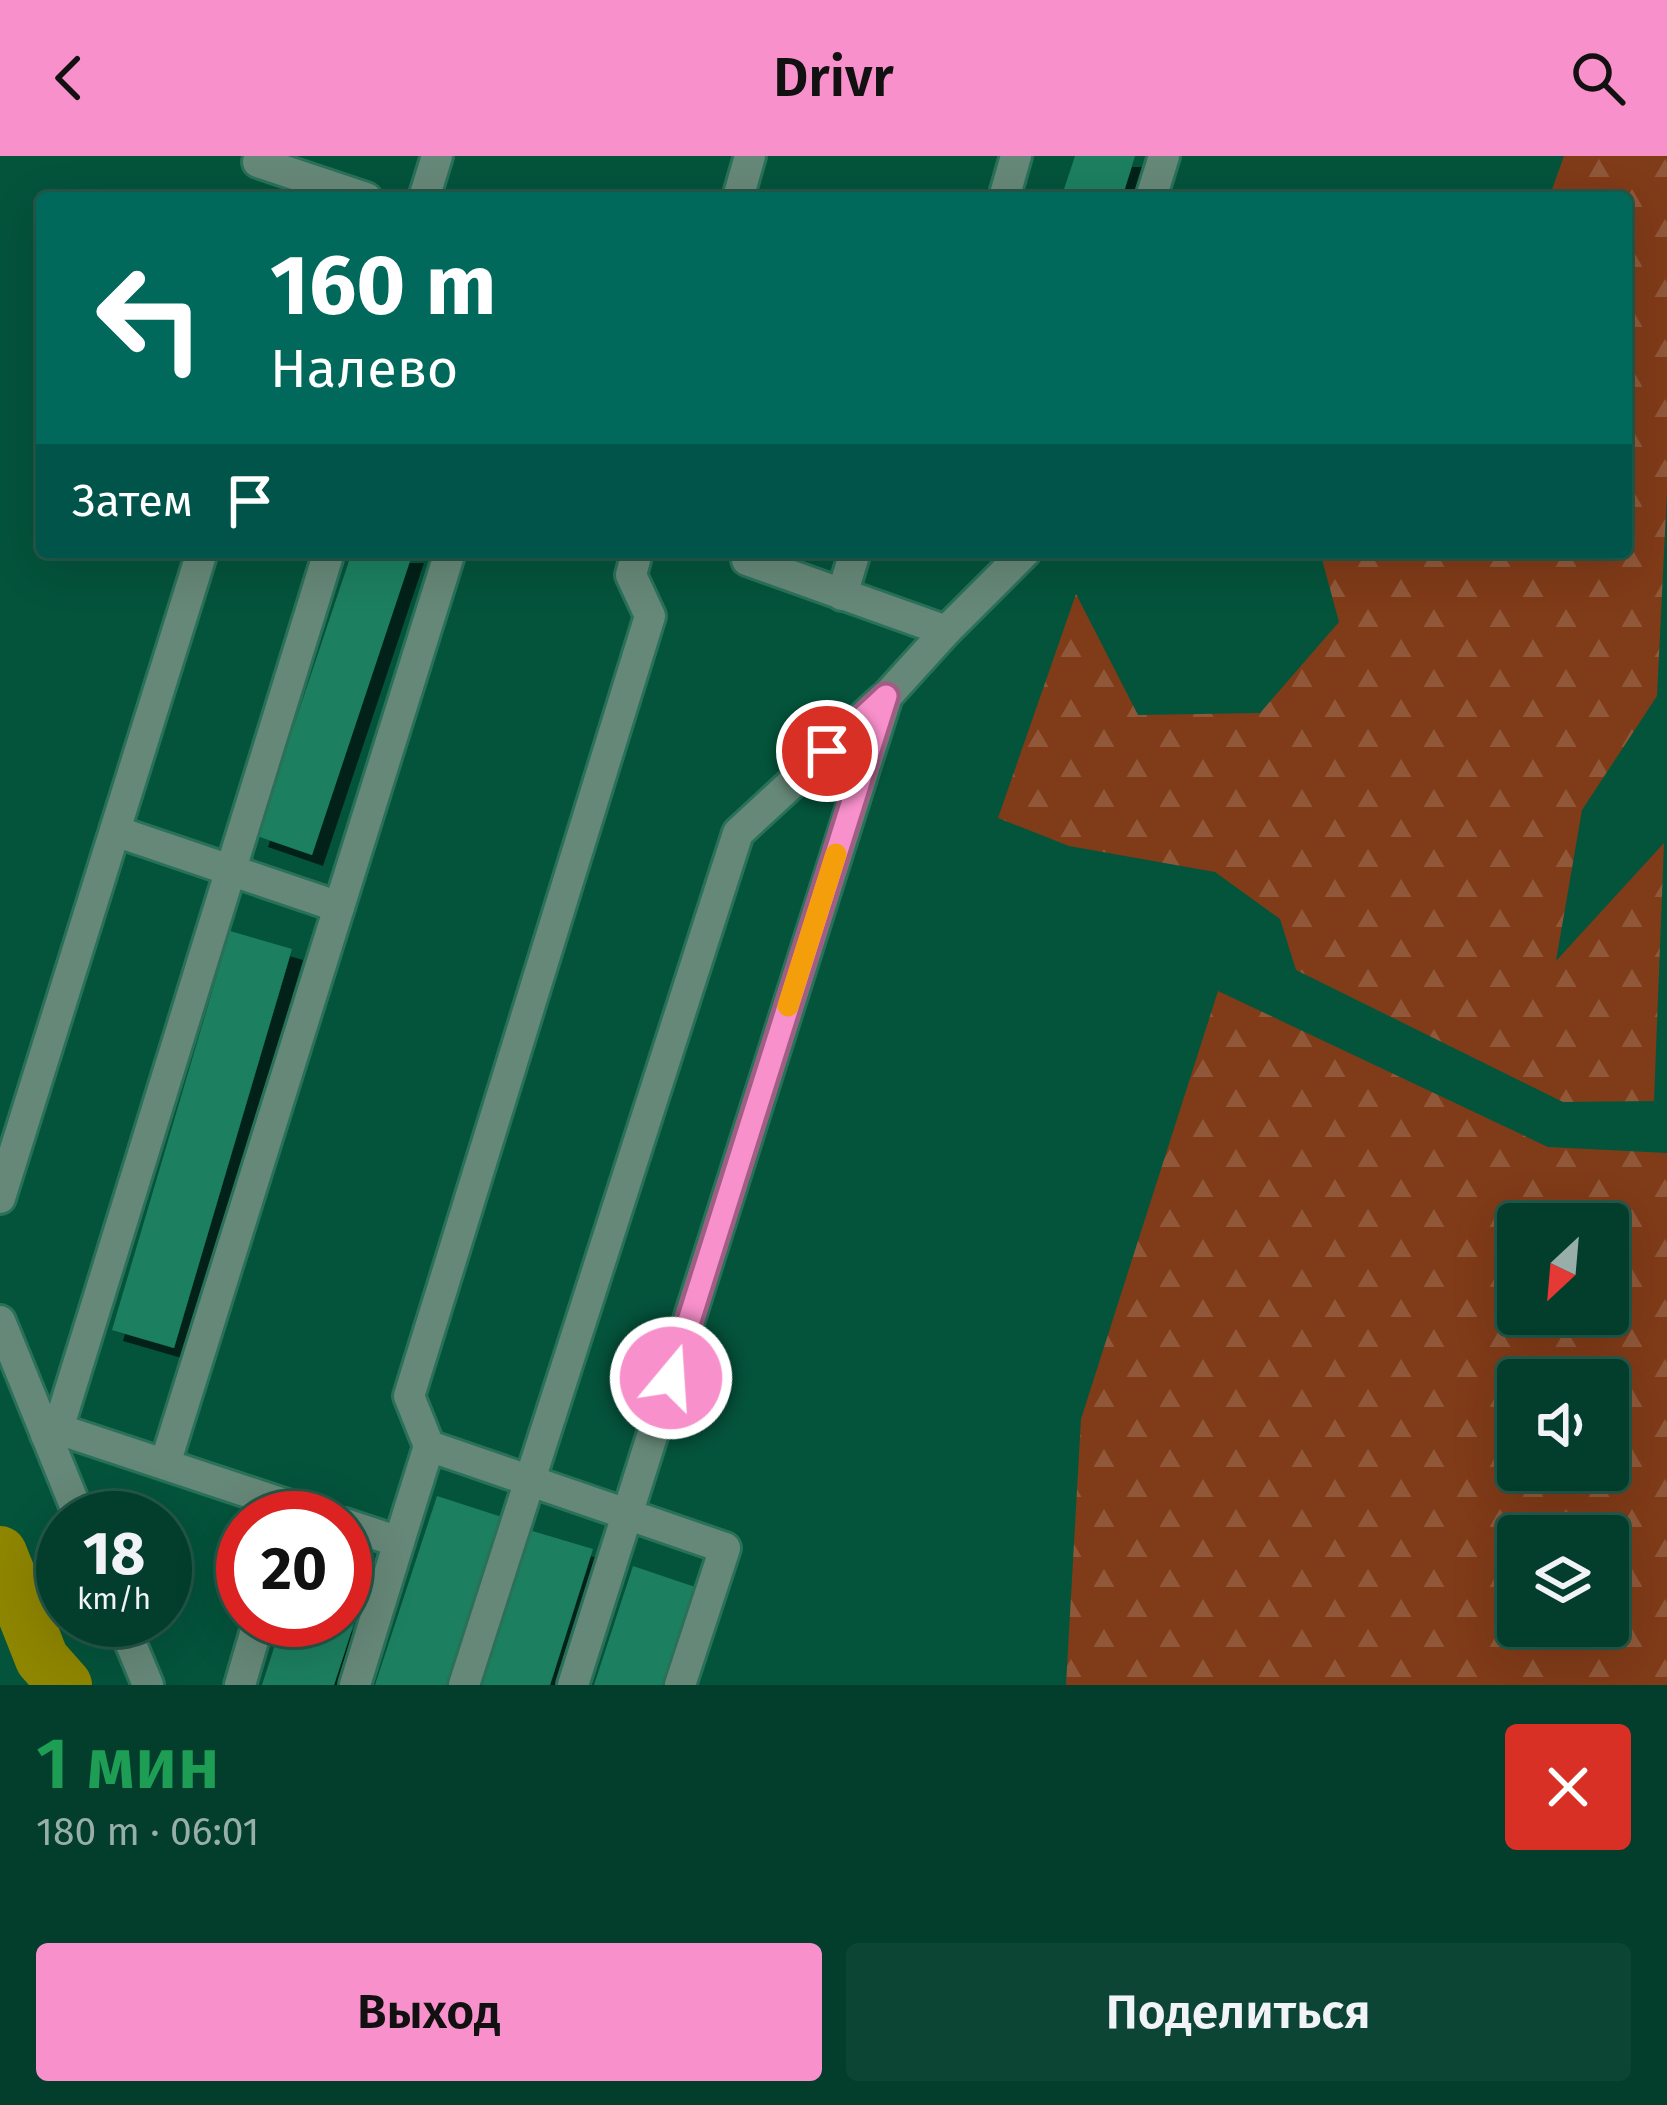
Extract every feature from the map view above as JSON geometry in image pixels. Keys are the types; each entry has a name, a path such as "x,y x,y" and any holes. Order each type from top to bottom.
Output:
{"lane":[{"path":"426,192 437,156"},
{"path":"740,192 750,156"},
{"path":"1010,192 1016,156"},
{"path":"1153,192 1164,156"},
{"path":"257,162 348,192"},
{"path":"0,1198 200,558"},
{"path":"52,1432 327,558"},
{"path":"165,1464 448,558"},
{"path":"356,1685 429,1446 409,1396 650,616 631,575 635,558"},
{"path":"842,595 853,558"},
{"path":"464,1685 738,833 886,696 1019,558"},
{"path":"747,560 946,631"},
{"path":"573,1685 886,696"},
{"path":"115,831 339,907"},
{"path":"0,1321 52,1432 71,1491"},
{"path":"52,1432 165,1464 234,1491"},
{"path":"429,1446 725,1548 680,1685"},
{"path":"372,1533 399,1542"},
{"path":"132,1647 148,1685"},
{"path":"240,1685 252,1647"}],"green space":[{"path":"1564,156 1667,156 1667,491 1657,696 1582,810 1556,961 1664,843 1654,1101 1563,1102 1296,970 1280,919 1215,872 1069,846 998,818 1076,594 1138,715 1260,713 1339,622 1322,558 1632,558 1632,192 1551,192"},
{"path":"1218,991 1548,1147 1667,1153 1667,1685 1066,1685 1081,1419"}],"building":[{"path":"1075,156 1135,156 1124,192 1063,192"},
{"path":"350,558 411,558 312,855 257,836"},
{"path":"230,931 292,949 174,1348 112,1330"},
{"path":"437,1496 502,1517 448,1685 375,1685"},
{"path":"529,1530 593,1549 550,1685 481,1685"},
{"path":"633,1566 695,1587 662,1685 594,1685"},
{"path":"274,1647 346,1647 334,1685 262,1685"}],"waterway":[{"path":"0,1553 42,1659 65,1685"}],"slow traffic":[{"path":"788,1006 836,854"}],"route":[{"path":"671,1378 886,696 827,751"}]}
